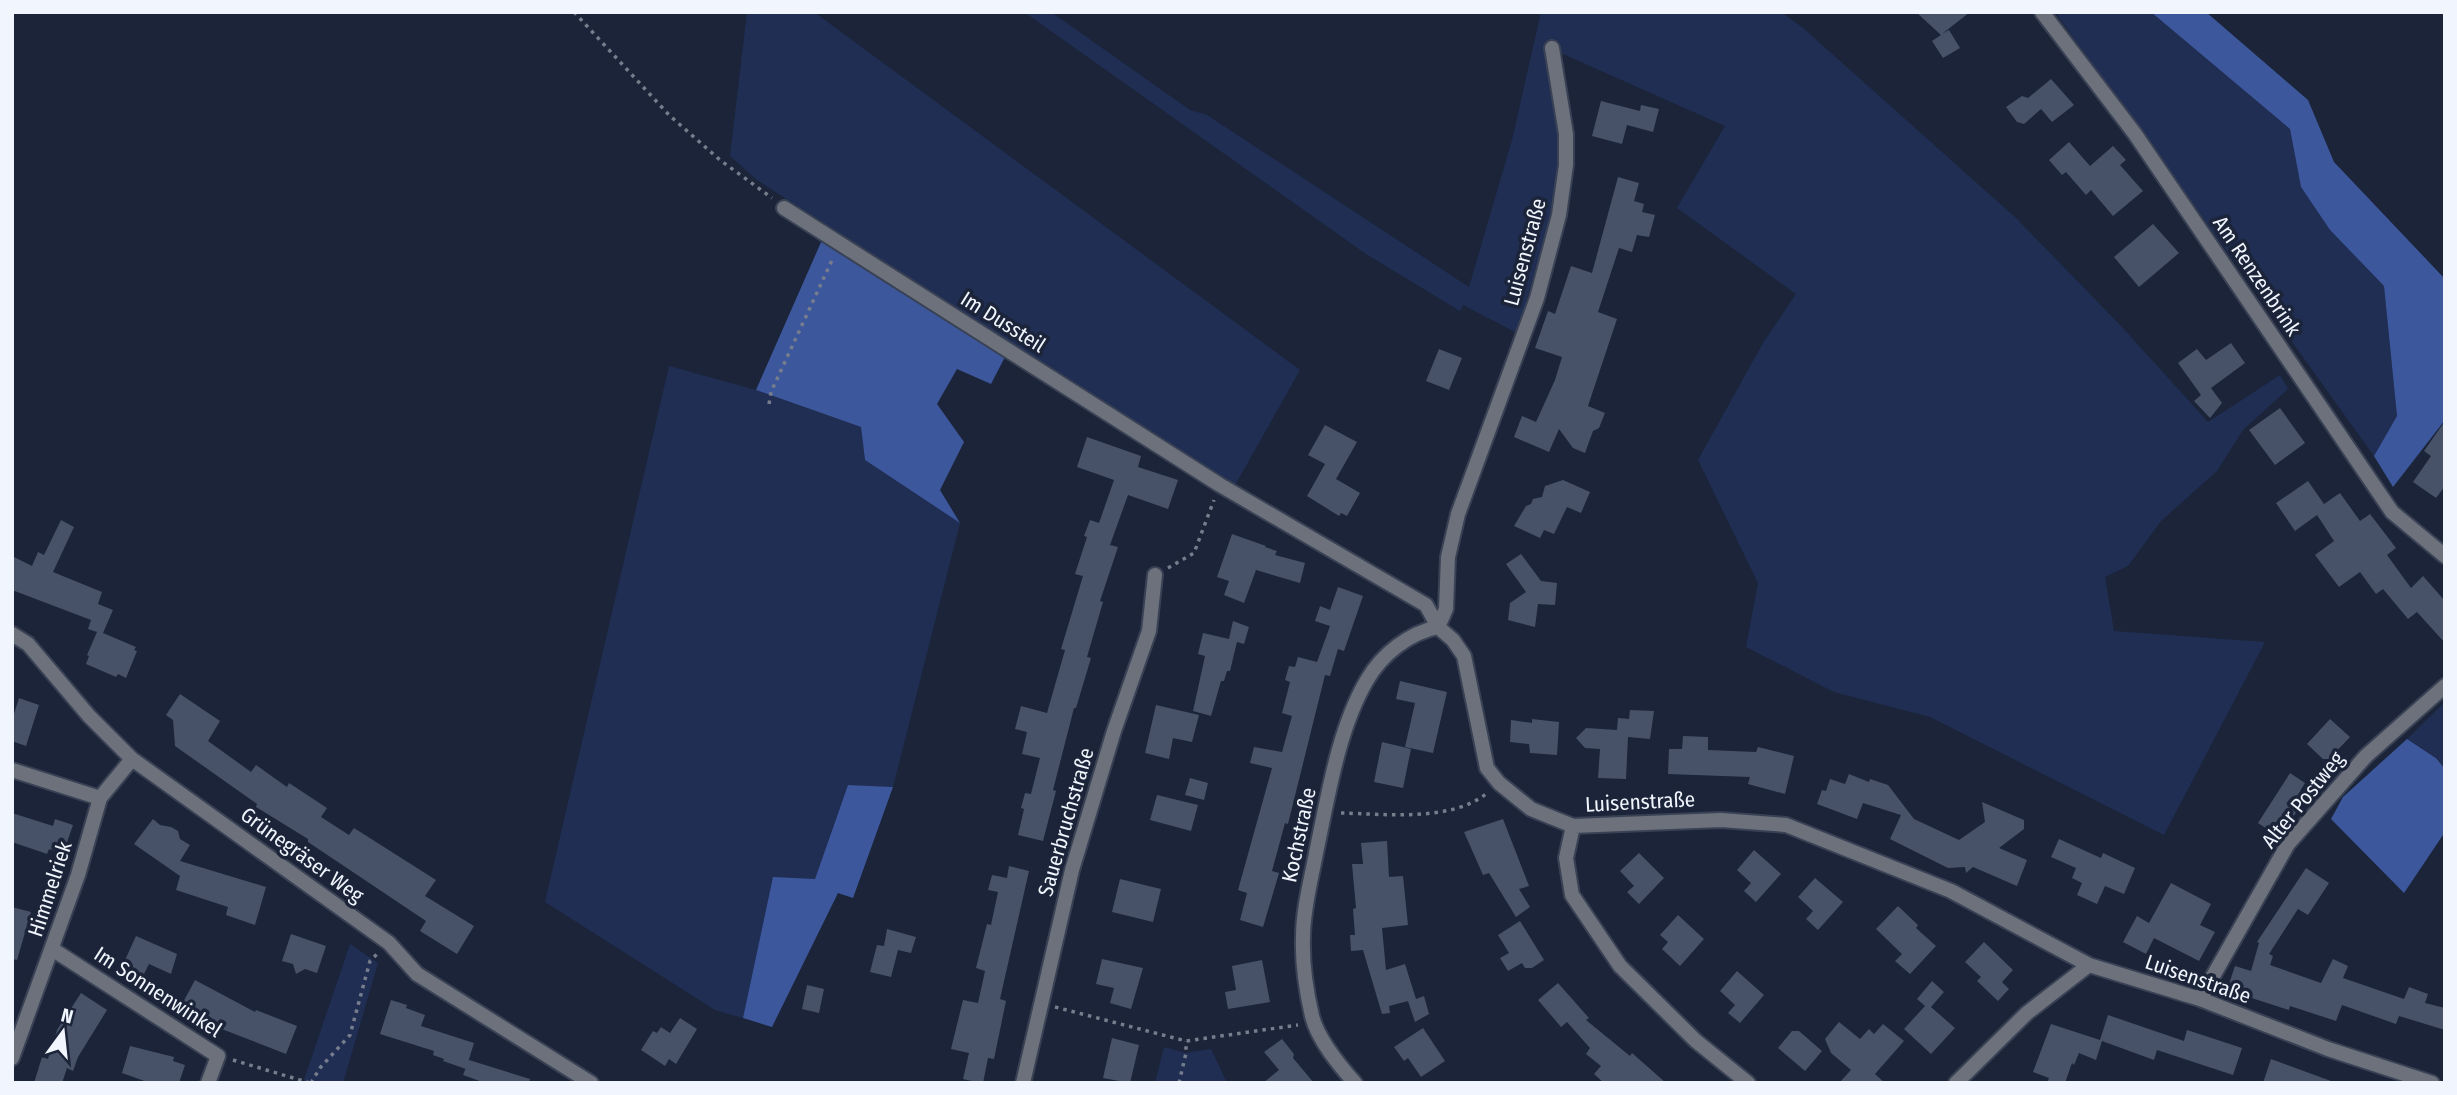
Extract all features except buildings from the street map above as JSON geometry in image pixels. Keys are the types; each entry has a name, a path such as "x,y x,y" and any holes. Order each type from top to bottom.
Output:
{"street":[{"name":"Am Renzenbrink","path":"2042,12 2135,134 2392,512 2445,556"},
{"name":"Luisenstraße","path":"1552,48 1566,134 1566,165 1559,215 1536,298 1458,514 1448,557 1446,609 1438,627 1453,640 1464,656 1487,768 1499,783 1531,809 1573,826 1721,820 1786,825 1951,891 2090,965 2200,999 2328,1049 2432,1083"},
{"name":"Im Dussteil","path":"784,208 1220,485 1426,605 1438,627"},
{"name":"Sauerbruchstraße","path":"1023,1083 1072,870 1114,731 1149,631 1155,575"},
{"name":"Kochstraße","path":"1355,1083 1330,1050 1313,1019 1304,973 1303,935 1307,900 1338,758 1354,708 1368,678 1392,649 1423,630 1438,627"},
{"name":"Grünegräser Weg","path":"12,634 28,644 89,716 132,759 389,943 417,974 591,1083"},
{"name":"Alter Postweg","path":"2200,999 2288,844 2366,756 2445,686"},
{"name":"Himmelriek","path":"12,1058 17,1030 52,949 78,876 100,798 132,759"},
{"path":"12,770 100,798"},
{"path":"1573,826 1566,858 1572,895 1620,966 1696,1041 1748,1083"},
{"name":"Im Sonnenwinkel","path":"52,949 218,1056 208,1083"},
{"path":"1956,1083 2027,1013 2090,965"}],"path":[{"path":"573,12 611,56 669,115 720,160 784,208"},
{"path":"769,404 771,392 840,244"},
{"path":"1155,575 1194,553 1220,485"},
{"path":"1325,812 1416,816 1474,803 1499,783"},
{"path":"218,1056 310,1083 350,1035 370,961 389,943"},
{"path":"1040,1004 1186,1041 1300,1025 1313,1019"},
{"path":"1179,1083 1186,1041"}],"shaded area":[{"path":"747,12 814,12 1300,370 1234,487 757,180 730,156"},
{"path":"1024,12 1051,12 1190,110 1207,115 1469,287 1512,140 1541,12 1781,12 1803,28 2016,218 2121,326 2208,422 2280,375 2288,389 2243,430 2217,471 2161,521 2128,566 2105,577 2114,631 2265,642 2164,835 1930,717 1834,692 1746,647 1758,583 1698,460 1763,343 1796,294 1677,208 1725,126 1563,54 1548,55 1560,136 1552,212 1517,333 1463,305 1460,311 1366,254"},
{"path":"2055,12 2151,12 2290,129 2301,187 2330,230 2384,286 2397,416 2374,456"},
{"path":"2151,12 2206,12 2308,100 2334,162 2445,279 2445,420 2393,487 2374,456 2397,416 2384,286 2330,230 2301,187 2290,129"},
{"path":"822,240 1006,355 991,384 957,369 937,404 964,442 940,490 960,523 865,460 861,427 756,390"},
{"path":"669,366 756,390 861,427 865,460 960,523 893,787 848,785 815,879 773,878 743,1018 715,1010 545,902"},
{"path":"2445,702 2445,769 2436,757 2407,739"},
{"path":"2407,739 2436,758 2445,769 2445,832 2404,893 2331,819 2343,797"},
{"path":"848,785 893,787 853,898 838,893 772,1027 743,1018 773,877 815,879"},
{"path":"350,944 378,963 343,1083 303,1083"},
{"path":"1164,1047 1186,1053 1211,1049 1227,1083 1155,1083"}]}
